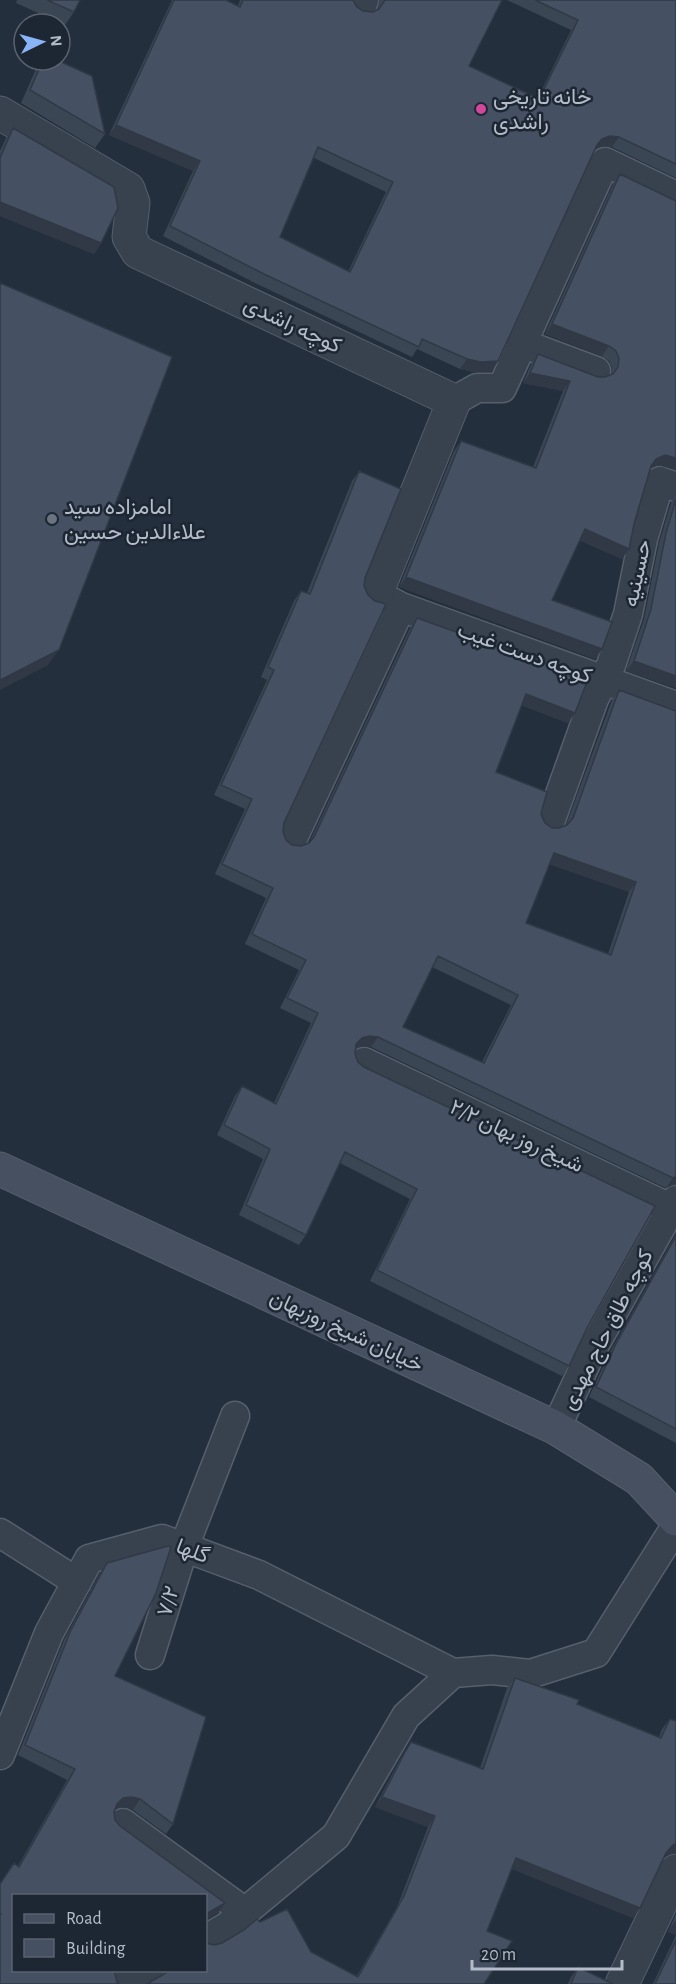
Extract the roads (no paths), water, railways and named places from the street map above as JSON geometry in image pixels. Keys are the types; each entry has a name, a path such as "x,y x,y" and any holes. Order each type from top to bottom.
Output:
{"street":[{"name":"کوچه راشدی","path":"0,113 128,189 134,203 129,237 138,252 454,401"},
{"path":"388,601 454,401"},
{"name":"خیابان شیخ روزبهان","path":"0,1169 556,1428 639,1479 676,1519"},
{"path":"622,1984 676,1871"}],"lane":[{"path":"454,401 477,388 502,388 604,162 676,196"},
{"path":"521,343 596,371"},
{"name":"حسینیه","path":"604,681 628,614 643,539 660,481 676,487"},
{"path":"292,840 388,601"},
{"name":"کوچه دست غیب","path":"388,601 676,706"},
{"path":"550,822 594,699 604,681"},
{"name":"شیخ روز بهان ۲/۲","path":"364,1062 673,1204"},
{"name":"کوچه طاق حاج مهدی","path":"556,1428 594,1346 673,1204"},
{"name":"۷/۲","path":"150,1655 184,1547 235,1416"},
{"path":"207,1938 228,1926 336,1836 406,1716 453,1673 492,1670 530,1674 596,1653 676,1526"},
{"path":"0,1533 76,1582"},
{"name":"گلها","path":"0,1755 8,1714 89,1559 162,1539 259,1575 453,1673"},
{"path":"123,1823 245,1912"},
{"path":"124,1984 147,1972"}],"place":[{"name":"خانه تاریخی راشدی","path":"481,109"},
{"name":"امامزاده سید علاءالدین حسین","path":"52,519"}]}
